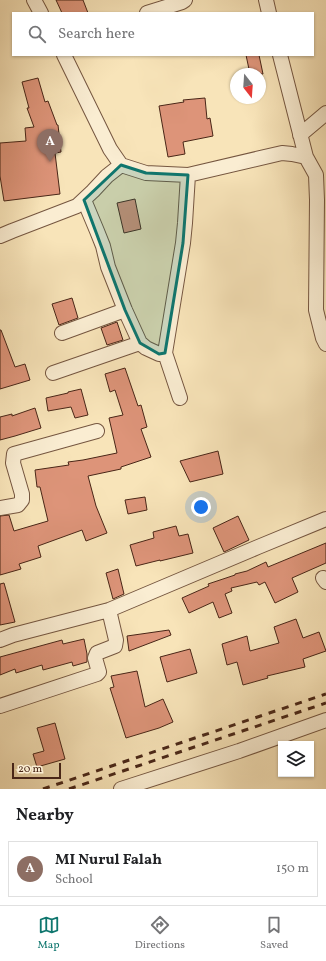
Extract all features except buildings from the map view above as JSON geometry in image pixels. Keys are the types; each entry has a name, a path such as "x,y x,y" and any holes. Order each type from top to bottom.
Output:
{"street":[{"path":"34,0 40,12"},
{"path":"150,12 185,0"},
{"path":"266,0 269,12"},
{"path":"69,56 110,149 121,165 146,173 188,175 282,153 306,157"},
{"path":"280,56 306,157 316,175 316,310 326,344"},
{"path":"300,135 326,113"},
{"path":"0,236 77,206 107,176 121,165"},
{"path":"180,398 165,353 183,243 188,175"},
{"path":"84,200 99,236 108,267 140,343 146,348 159,354 165,353"},
{"path":"62,333 125,310"},
{"path":"53,373 140,343"},
{"path":"0,508 18,505 22,500 22,494 13,463 14,454 97,431"},
{"path":"0,640 13,635 109,610 326,519"},
{"path":"0,706 97,674 99,672 95,658 97,653 115,646 115,630 109,610"},
{"path":"121,789 326,720"}],"highlighted area":[{"path":"121,165 146,173 188,175 183,243 165,353 159,354 140,343 125,310 84,200"}],"railway":[{"path":"43,789 326,694"},
{"path":"69,789 326,703"}],"place":[{"name":"MI Nurul Falah","path":"50,162"}]}
